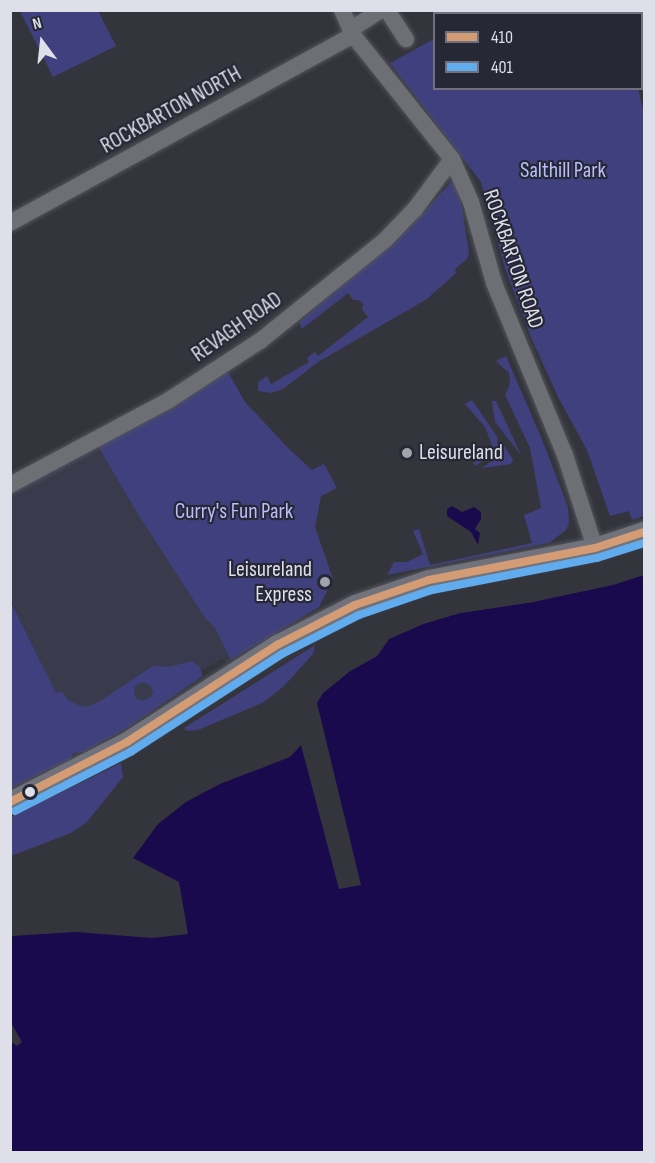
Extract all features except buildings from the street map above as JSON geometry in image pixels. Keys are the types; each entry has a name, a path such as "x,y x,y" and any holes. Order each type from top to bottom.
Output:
{"main road":[{"path":"10,802 127,742 277,645 355,605 402,587 437,578 595,548 645,532"},
{"path":"595,548 620,551 645,546"}],"street":[{"name":"ROCKBARTON ROAD","path":"342,10 351,32 452,159 471,202 494,283 565,456 595,548"},
{"name":"ROCKBARTON NORTH","path":"10,223 351,32 381,10"},
{"path":"387,10 406,39"},
{"name":"REVAGH ROAD","path":"10,485 169,400 260,342 385,240 415,208 452,159"}],"shaded area":[{"path":"98,446 136,511 205,618 215,628 231,660 227,663 222,659 202,670 202,676 197,681 127,728 84,752 11,600 11,491"},
{"path":"452,506 462,512 474,507 481,512 481,519 475,529 480,533 478,545 471,532 447,516 447,509"},
{"path":"644,575 644,1152 11,1152 10,1041 17,1046 22,1042 11,1023 11,936 76,932 152,938 188,934 179,882 133,858 158,824 186,802 220,784 290,757 301,745 339,889 361,885 317,703 323,693 350,671 377,656 389,639 423,624 460,613 533,602"}],"green space":[{"path":"486,10 618,10 618,12 486,12"},
{"path":"20,11 98,11 116,46 53,77"},
{"name":"Salthill Park","path":"433,40 433,90 638,90 644,115 644,516 632,520 629,511 610,516 587,450 558,397 530,335 505,268 481,182 390,63"},
{"path":"454,179 460,197 469,252 467,259 455,269 456,273 427,299 318,362 283,389 271,393 258,391 258,382 267,376 271,384 309,362 307,358 315,352 318,356 368,317 362,309 363,304 359,300 353,300 348,293 302,329 299,322 411,226"},
{"path":"506,356 568,507 569,523 566,530 549,543 387,575 394,562 407,562 423,554 413,531 419,529 430,565 532,543 524,515 541,508 530,448 505,395 510,384 509,373 496,361"},
{"name":"Curry's Fun Park","path":"228,372 245,402 289,449 312,470 324,464 337,488 321,496 315,527 333,579 319,607 231,660 215,628 205,618 136,511 98,446"},
{"path":"472,400 498,438 500,450 475,466 473,463 494,450 485,427 465,404"},
{"path":"492,401 496,401 521,455 495,422"},
{"path":"503,444 513,459 511,464 481,468 502,455"},
{"path":"10,600 56,693 62,692 68,700 78,705 86,707 100,701 153,666 169,667 192,661 200,667 202,676 127,728 84,752 73,753 71,759 11,788","holes":["143,682 151,686 153,692 151,697 142,701 136,698 135,686"]},
{"path":"315,645 313,654 284,686 264,702 198,730 187,731 184,728"},
{"path":"121,763 123,777 86,823 71,833 11,856 11,817"}],"pier":[{"path":"644,572 644,575 613,585 533,602 460,613 423,624 389,639 377,656 350,671 323,693 321,691 348,669 375,654 388,636 422,621 459,610 533,599"}],"transit line":[{"name":"410","path":"10,802 127,742 277,645 355,605 429,580 595,548 644,532"},
{"name":"401","path":"15,811 132,751 282,654 359,615 432,590 597,558 644,543"}],"place":[{"name":"Leisureland","path":"407,453"},
{"name":"Leisureland Express","path":"325,582"}]}
